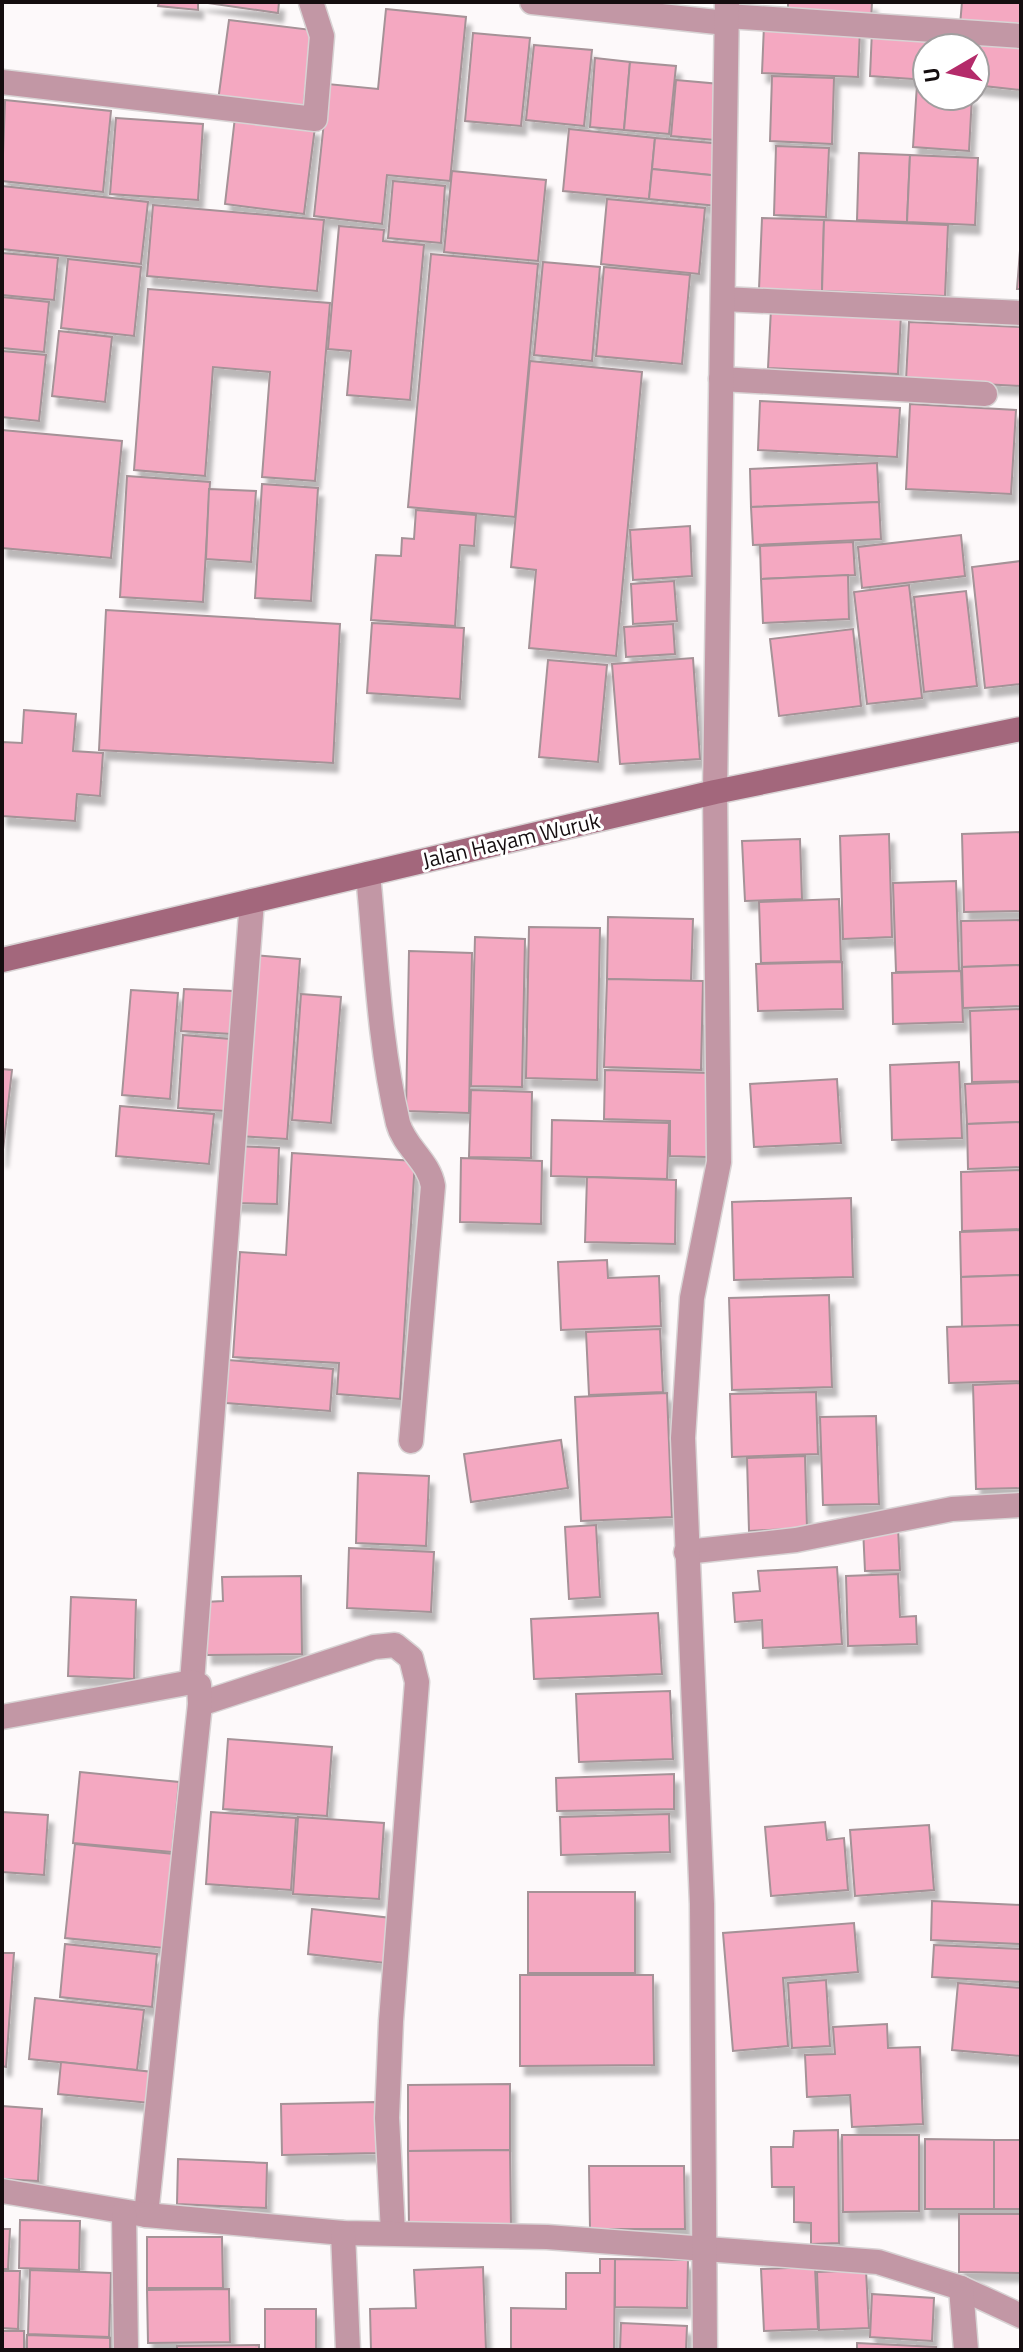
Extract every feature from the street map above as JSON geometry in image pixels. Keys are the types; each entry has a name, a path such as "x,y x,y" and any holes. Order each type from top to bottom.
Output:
{"main road":[{"name":"Jalan Hayam Wuruk","path":"2,960 715,792 1021,729"}],"street":[{"path":"2,82 315,119 322,36 311,2"},
{"path":"532,2 1021,36"},
{"path":"705,2350 702,1904 683,1438 692,1298 719,1162 715,792 726,14"},
{"path":"723,299 1021,313"},
{"path":"721,379 985,394"},
{"path":"368,874 390,1089 401,1134 426,1166 433,1186 411,1441"},
{"path":"126,2350 135,2213 196,1693 252,901"},
{"path":"686,1552 796,1540 952,1509 1021,1505"},
{"path":"2,1717 196,1693 374,1647 395,1645 411,1658 417,1682 414,1760 391,2021 387,2118 393,2232"},
{"path":"2,2191 135,2213 343,2233 393,2232 703,2246 878,2262 961,2288 1021,2316"},
{"path":"343,2233 348,2350"},
{"path":"961,2288 966,2350"}],"building":[{"path":"159,2 198,2 198,10 158,6"},
{"path":"201,2 279,2 278,13"},
{"path":"788,2 872,2 871,21 788,16"},
{"path":"962,2 1021,2 1021,29 960,25"},
{"path":"386,9 466,17 450,181 387,175 382,224 314,216 328,84 378,89"},
{"path":"229,20 312,30 303,111 218,101"},
{"path":"764,25 860,29 858,77 762,73"},
{"path":"872,30 911,33 911,79 870,76"},
{"path":"473,33 530,38 521,126 465,121"},
{"path":"991,38 1021,41 1021,90 991,87"},
{"path":"534,45 592,50 584,126 526,120"},
{"path":"595,58 630,62 624,130 590,127"},
{"path":"630,62 676,66 669,134 624,130"},
{"path":"772,76 834,78 832,144 770,141"},
{"path":"676,80 720,84 715,140 671,136"},
{"path":"5,100 111,111 103,192 2,181"},
{"path":"915,112 971,112 969,151 913,147"},
{"path":"235,117 315,127 304,214 225,204"},
{"path":"116,118 203,124 198,200 110,194"},
{"path":"569,129 655,138 649,199 563,191"},
{"path":"655,138 723,144 720,176 652,169"},
{"path":"776,146 829,148 826,217 774,215"},
{"path":"859,153 910,155 907,222 857,220"},
{"path":"910,155 978,158 975,225 907,222"},
{"path":"652,169 720,176 717,206 649,199"},
{"path":"452,171 546,180 538,261 444,252"},
{"path":"393,181 445,186 441,243 388,238"},
{"path":"2,186 148,202 141,264 2,249"},
{"path":"607,199 705,208 699,274 601,264"},
{"path":"153,205 324,220 317,291 147,276"},
{"path":"762,218 824,220 822,291 759,289"},
{"path":"824,220 948,225 945,296 822,291"},
{"path":"339,226 384,230 383,241 424,245 410,400 347,395 351,351 328,349"},
{"path":"1021,238 1021,289 1017,289"},
{"path":"2,253 58,258 54,300 2,295"},
{"path":"431,254 538,264 515,517 408,507"},
{"path":"68,259 141,267 134,336 61,328"},
{"path":"543,262 600,267 592,361 534,355"},
{"path":"604,267 690,275 682,364 596,356"},
{"path":"148,289 330,303 315,481 262,477 270,372 213,367 205,476 134,470"},
{"path":"2,297 49,302 44,352 2,348"},
{"path":"771,308 901,314 898,374 768,368"},
{"path":"909,322 1021,327 1021,386 906,380"},
{"path":"59,331 112,337 105,402 52,396"},
{"path":"2,351 46,355 39,421 2,417"},
{"path":"530,361 642,372 616,656 529,648 536,570 511,567"},
{"path":"760,401 900,408 897,457 758,450"},
{"path":"910,404 1016,410 1011,494 906,489"},
{"path":"2,430 122,441 111,558 2,548"},
{"path":"877,463 879,502 751,507 750,469"},
{"path":"127,476 210,482 203,602 120,597"},
{"path":"262,484 318,488 311,601 255,598"},
{"path":"209,489 256,491 251,562 206,559"},
{"path":"879,502 881,539 753,545 751,507"},
{"path":"416,510 476,515 474,546 460,545 455,626 371,620 376,555 401,556 402,538 414,539"},
{"path":"690,526 692,576 633,580 630,530"},
{"path":"961,535 965,576 862,588 858,547"},
{"path":"853,542 855,575 761,579 760,546"},
{"path":"1021,561 1021,684 985,688 972,567"},
{"path":"848,575 849,619 763,623 761,579"},
{"path":"674,581 677,621 633,624 631,584"},
{"path":"909,585 922,698 867,704 854,592"},
{"path":"966,591 977,686 924,692 914,597"},
{"path":"106,610 340,624 333,763 99,750"},
{"path":"372,623 464,628 460,699 367,693"},
{"path":"673,624 675,654 626,657 624,627"},
{"path":"853,629 861,706 779,716 770,639"},
{"path":"693,658 700,759 620,764 612,664"},
{"path":"548,660 607,665 598,762 539,757"},
{"path":"24,710 76,714 73,751 103,753 100,796 77,794 75,821 2,816 2,742 22,743"},
{"path":"1021,832 1021,911 964,912 962,834"},
{"path":"889,834 892,937 843,939 840,836"},
{"path":"800,839 802,899 745,901 742,841"},
{"path":"956,881 959,971 896,972 893,883"},
{"path":"839,899 841,961 761,963 759,902"},
{"path":"608,917 693,919 691,981 607,979"},
{"path":"1021,920 1021,965 962,967 961,921"},
{"path":"529,927 600,928 597,1080 526,1078"},
{"path":"475,937 525,939 522,1087 471,1086"},
{"path":"409,951 472,953 469,1113 406,1111"},
{"path":"253,955 300,959 287,1139 239,1136"},
{"path":"842,962 843,1009 758,1011 756,964"},
{"path":"1021,965 1021,1006 963,1008 962,967"},
{"path":"961,971 963,1022 893,1024 892,973"},
{"path":"607,979 703,981 701,1070 604,1067"},
{"path":"184,989 234,991 232,1034 181,1031"},
{"path":"131,990 178,993 170,1099 122,1095"},
{"path":"301,994 341,997 331,1123 292,1120"},
{"path":"1021,1009 1021,1081 972,1082 970,1011"},
{"path":"183,1035 231,1039 226,1111 178,1108"},
{"path":"959,1062 962,1138 892,1140 890,1065"},
{"path":"2,1069 12,1070 2,1159"},
{"path":"605,1070 709,1073 707,1157 670,1156 670,1121 604,1119"},
{"path":"837,1079 841,1143 754,1147 750,1084"},
{"path":"1021,1082 1021,1122 967,1124 965,1084"},
{"path":"471,1090 532,1092 531,1158 469,1157"},
{"path":"120,1106 214,1114 209,1164 116,1156"},
{"path":"552,1120 669,1123 667,1179 551,1176"},
{"path":"1021,1122 1021,1167 968,1169 967,1124"},
{"path":"235,1146 279,1148 277,1204 233,1203"},
{"path":"292,1153 415,1161 400,1399 337,1394 339,1363 233,1357 240,1252 286,1255"},
{"path":"461,1158 542,1161 541,1224 460,1222"},
{"path":"1021,1170 1021,1229 962,1231 961,1172"},
{"path":"587,1177 676,1180 675,1244 585,1242"},
{"path":"851,1198 853,1277 734,1280 732,1202"},
{"path":"1021,1230 1021,1275 961,1277 960,1232"},
{"path":"607,1260 608,1278 659,1276 661,1326 561,1330 558,1262"},
{"path":"1021,1275 1021,1325 962,1327 961,1277"},
{"path":"829,1295 832,1387 732,1390 729,1298"},
{"path":"1021,1325 1021,1381 949,1383 947,1327"},
{"path":"660,1329 663,1392 589,1395 586,1332"},
{"path":"228,1360 333,1369 330,1411 226,1403"},
{"path":"1021,1383 1021,1488 976,1489 973,1385"},
{"path":"816,1392 818,1454 732,1457 730,1394"},
{"path":"667,1393 672,1517 581,1521 575,1397"},
{"path":"876,1416 879,1504 823,1505 820,1417"},
{"path":"561,1440 568,1488 471,1502 464,1454"},
{"path":"805,1456 807,1528 749,1531 747,1458"},
{"path":"358,1473 429,1476 426,1546 356,1543"},
{"path":"596,1525 600,1597 569,1599 565,1527"},
{"path":"898,1527 900,1570 865,1571 863,1528"},
{"path":"349,1548 434,1552 431,1612 347,1608"},
{"path":"837,1567 842,1644 763,1648 762,1620 735,1622 733,1593 760,1591 758,1571"},
{"path":"898,1574 900,1617 916,1616 917,1644 848,1646 846,1576"},
{"path":"301,1576 302,1654 207,1655 205,1602 223,1601 222,1577"},
{"path":"71,1597 136,1600 134,1679 68,1676"},
{"path":"658,1613 662,1674 534,1679 531,1619"},
{"path":"670,1691 673,1759 579,1762 576,1694"},
{"path":"228,1739 332,1747 327,1816 223,1809"},
{"path":"80,1772 179,1782 172,1852 73,1843"},
{"path":"674,1774 674,1809 557,1811 556,1778"},
{"path":"2,1812 48,1815 44,1875 2,1872"},
{"path":"211,1812 296,1818 291,1890 206,1884"},
{"path":"669,1814 670,1852 561,1855 560,1817"},
{"path":"298,1817 384,1823 379,1899 293,1894"},
{"path":"825,1822 827,1840 844,1838 848,1890 771,1896 765,1827"},
{"path":"929,1825 934,1890 855,1896 850,1830"},
{"path":"75,1844 174,1854 164,1948 65,1938"},
{"path":"528,1892 635,1892 635,1973 528,1973"},
{"path":"932,1901 1021,1905 1020,1944 931,1940"},
{"path":"312,1909 391,1918 385,1963 308,1954"},
{"path":"854,1923 858,1972 783,1978 788,2046 733,2051 723,1933"},
{"path":"65,1944 157,1954 152,2007 60,1997"},
{"path":"934,1945 1021,1949 1021,1982 932,1977"},
{"path":"2,1953 14,1953 6,2067 2,2066"},
{"path":"520,1975 653,1975 654,2065 520,2066"},
{"path":"826,1980 830,2046 792,2048 788,1983"},
{"path":"958,1983 1021,1988 1021,2056 952,2050"},
{"path":"35,1998 144,2010 137,2070 29,2059"},
{"path":"887,2024 888,2048 920,2047 923,2124 852,2127 850,2095 807,2097 805,2055 835,2054 833,2027"},
{"path":"61,2062 153,2072 150,2103 58,2094"},
{"path":"510,2084 510,2150 408,2151 408,2085"},
{"path":"375,2102 377,2153 282,2155 281,2104"},
{"path":"2,2106 42,2109 38,2181 2,2179"},
{"path":"838,2130 839,2243 811,2244 811,2223 794,2222 794,2187 772,2187 771,2147 793,2147 794,2131"},
{"path":"842,2135 919,2135 919,2211 843,2212"},
{"path":"925,2139 994,2140 994,2209 925,2209"},
{"path":"994,2140 1021,2140 1021,2209 994,2209"},
{"path":"510,2150 511,2227 409,2228 408,2151"},
{"path":"178,2159 267,2163 266,2208 177,2204"},
{"path":"589,2166 684,2166 685,2229 590,2229"},
{"path":"959,2214 1021,2214 1021,2273 959,2272"},
{"path":"20,2220 80,2221 79,2270 19,2268"},
{"path":"2,2229 10,2229 8,2269 2,2269"},
{"path":"147,2237 222,2237 223,2288 147,2288"},
{"path":"600,2259 615,2259 614,2350 511,2350 511,2308 566,2309 566,2273 600,2273"},
{"path":"615,2259 688,2260 687,2308 615,2307"},
{"path":"483,2267 486,2350 371,2350 370,2309 416,2308 414,2270"},
{"path":"815,2267 818,2329 764,2331 761,2269"},
{"path":"30,2270 111,2273 109,2337 28,2334"},
{"path":"866,2270 869,2328 819,2330 817,2272"},
{"path":"2,2271 20,2271 18,2329 2,2328"},
{"path":"229,2289 230,2342 148,2343 147,2290"},
{"path":"872,2294 934,2298 932,2341 870,2337"},
{"path":"265,2309 316,2309 316,2350 265,2350"},
{"path":"621,2323 687,2326 686,2350 620,2350"},
{"path":"2,2331 24,2331 24,2350 2,2350"},
{"path":"27,2335 110,2338 110,2350 27,2350"},
{"path":"857,2343 936,2347 936,2350 857,2350"},
{"path":"259,2345 259,2350 177,2350 177,2346"}]}
